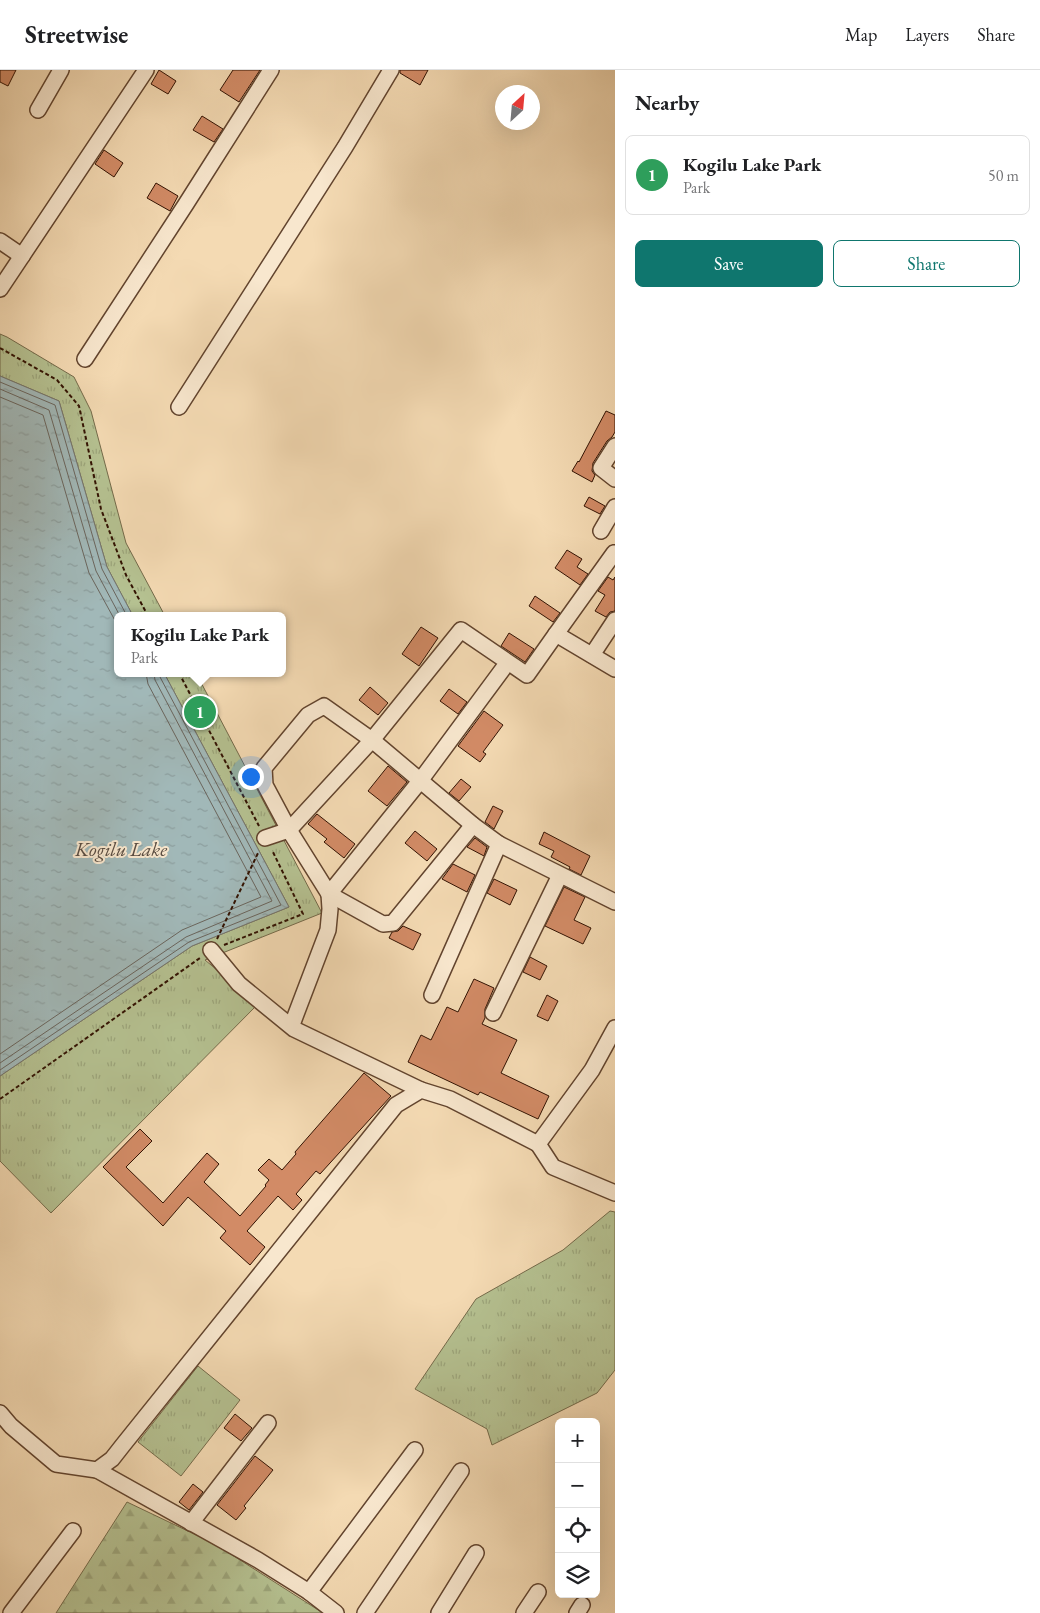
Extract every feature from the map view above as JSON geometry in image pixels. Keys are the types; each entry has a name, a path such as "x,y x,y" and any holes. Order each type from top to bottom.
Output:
{"street":[{"path":"38,110 61,70"},
{"path":"0,289 146,70"},
{"path":"85,359 271,70"},
{"path":"179,407 345,147 391,70"},
{"path":"0,241 22,256"},
{"path":"615,446 601,468 615,479"},
{"path":"601,531 615,507"},
{"path":"265,838 289,830 372,740 461,630 527,675 614,552"},
{"path":"592,655 615,620"},
{"path":"556,634 615,669"},
{"path":"329,894 420,781 508,662"},
{"path":"293,1022 328,930 329,894 289,830 265,785 264,768 308,715 324,706 372,740 473,825 499,844 615,902"},
{"path":"329,894 382,924 393,923 473,825"},
{"path":"432,994 499,844"},
{"path":"493,1013 560,875"},
{"path":"211,950 239,984 294,1030 420,1090 450,1099 538,1144 553,1167 615,1193"},
{"path":"538,1144 592,1070 615,1028"},
{"path":"96,1470 112,1459 396,1105 420,1090"},
{"path":"0,1413 11,1426 56,1464 96,1470 258,1560 309,1592 336,1613"},
{"path":"191,1523 268,1423"},
{"path":"309,1592 415,1450"},
{"path":"365,1613 461,1471"},
{"path":"11,1613 73,1531"},
{"path":"438,1613 476,1553"},
{"path":"524,1613 538,1592"}],"path":[{"path":"0,348 58,380 79,406 101,509 126,574 146,612"},
{"path":"0,1099 211,950 303,914 181,677"},
{"path":"211,950 265,838"}],"green space":[{"path":"0,334 74,377 91,411 126,543 163,612 131,612 107,567 59,401 0,376"},
{"path":"166,677 198,677 322,913 205,960 258,1004 51,1213 0,1161 0,1076 192,946 289,907"},
{"path":"610,1211 615,1212 615,1370 597,1393 492,1445 487,1429 415,1389 476,1299 563,1250"},
{"path":"198,1366 240,1400 181,1476 138,1442"},
{"path":"127,1502 215,1544 323,1613 56,1613"}],"water":[{"name":"Kogilu Lake","path":"0,376 59,401 107,567 131,612 114,612 114,677 166,677 289,907 192,946 0,1076"}],"building":[{"path":"0,70 16,70 8,86 0,82"},
{"path":"159,70 176,81 168,94 151,84"},
{"path":"233,70 260,70 239,102 220,90"},
{"path":"400,70 428,70 420,85 400,73"},
{"path":"202,116 223,129 214,142 193,130"},
{"path":"104,150 123,163 114,177 95,164"},
{"path":"156,183 178,196 170,211 147,198"},
{"path":"606,411 615,415 615,432 593,463 592,471 595,475 592,482 572,471 579,462"},
{"path":"589,497 605,506 600,514 584,506"},
{"path":"567,550 582,559 577,567 588,574 580,585 555,568"},
{"path":"608,577 613,580 615,577 615,611 610,612 606,617 595,611 605,595 598,591"},
{"path":"535,596 560,613 553,622 529,606"},
{"path":"421,627 438,638 419,666 402,654"},
{"path":"509,633 534,649 525,662 501,646"},
{"path":"370,687 388,703 378,715 359,700"},
{"path":"449,689 467,702 458,714 440,701"},
{"path":"484,711 503,725 483,752 486,754 480,762 458,746"},
{"path":"388,766 407,782 387,806 368,791"},
{"path":"461,779 471,787 459,801 449,793"},
{"path":"493,806 503,811 494,829 485,822"},
{"path":"317,814 355,844 344,858 324,842 327,839 308,824"},
{"path":"415,831 437,849 427,861 405,843"},
{"path":"544,832 590,856 581,875 551,857 554,851 539,844"},
{"path":"475,838 487,847 484,856 467,847"},
{"path":"453,864 475,875 467,892 442,879"},
{"path":"494,879 517,890 510,905 487,893"},
{"path":"564,887 585,897 574,920 591,928 583,944 545,926"},
{"path":"403,926 421,934 413,950 389,938 392,932 398,931"},
{"path":"530,957 547,966 540,980 523,972"},
{"path":"474,979 494,988 485,1009 485,1018 482,1024 517,1040 501,1073 549,1096 538,1119 480,1092 478,1095 408,1062 421,1035 431,1040 447,1007 458,1012"},
{"path":"547,995 558,1001 548,1021 537,1016"},
{"path":"364,1073 391,1096 320,1174 316,1171 296,1194 302,1200 293,1210 278,1196 247,1231 265,1247 250,1265 220,1238 226,1231 188,1197 163,1226 103,1167 140,1129 152,1141 126,1167 163,1203 207,1153 219,1164 204,1182 240,1216 269,1180 258,1170 269,1159 282,1170 296,1154 295,1152"},
{"path":"235,1414 252,1428 241,1441 224,1428"},
{"path":"255,1456 273,1470 244,1506 246,1508 236,1520 217,1505"},
{"path":"193,1484 203,1492 189,1510 179,1502"}],"place":[{"name":"Kogilu Lake Park","path":"200,712"}]}
